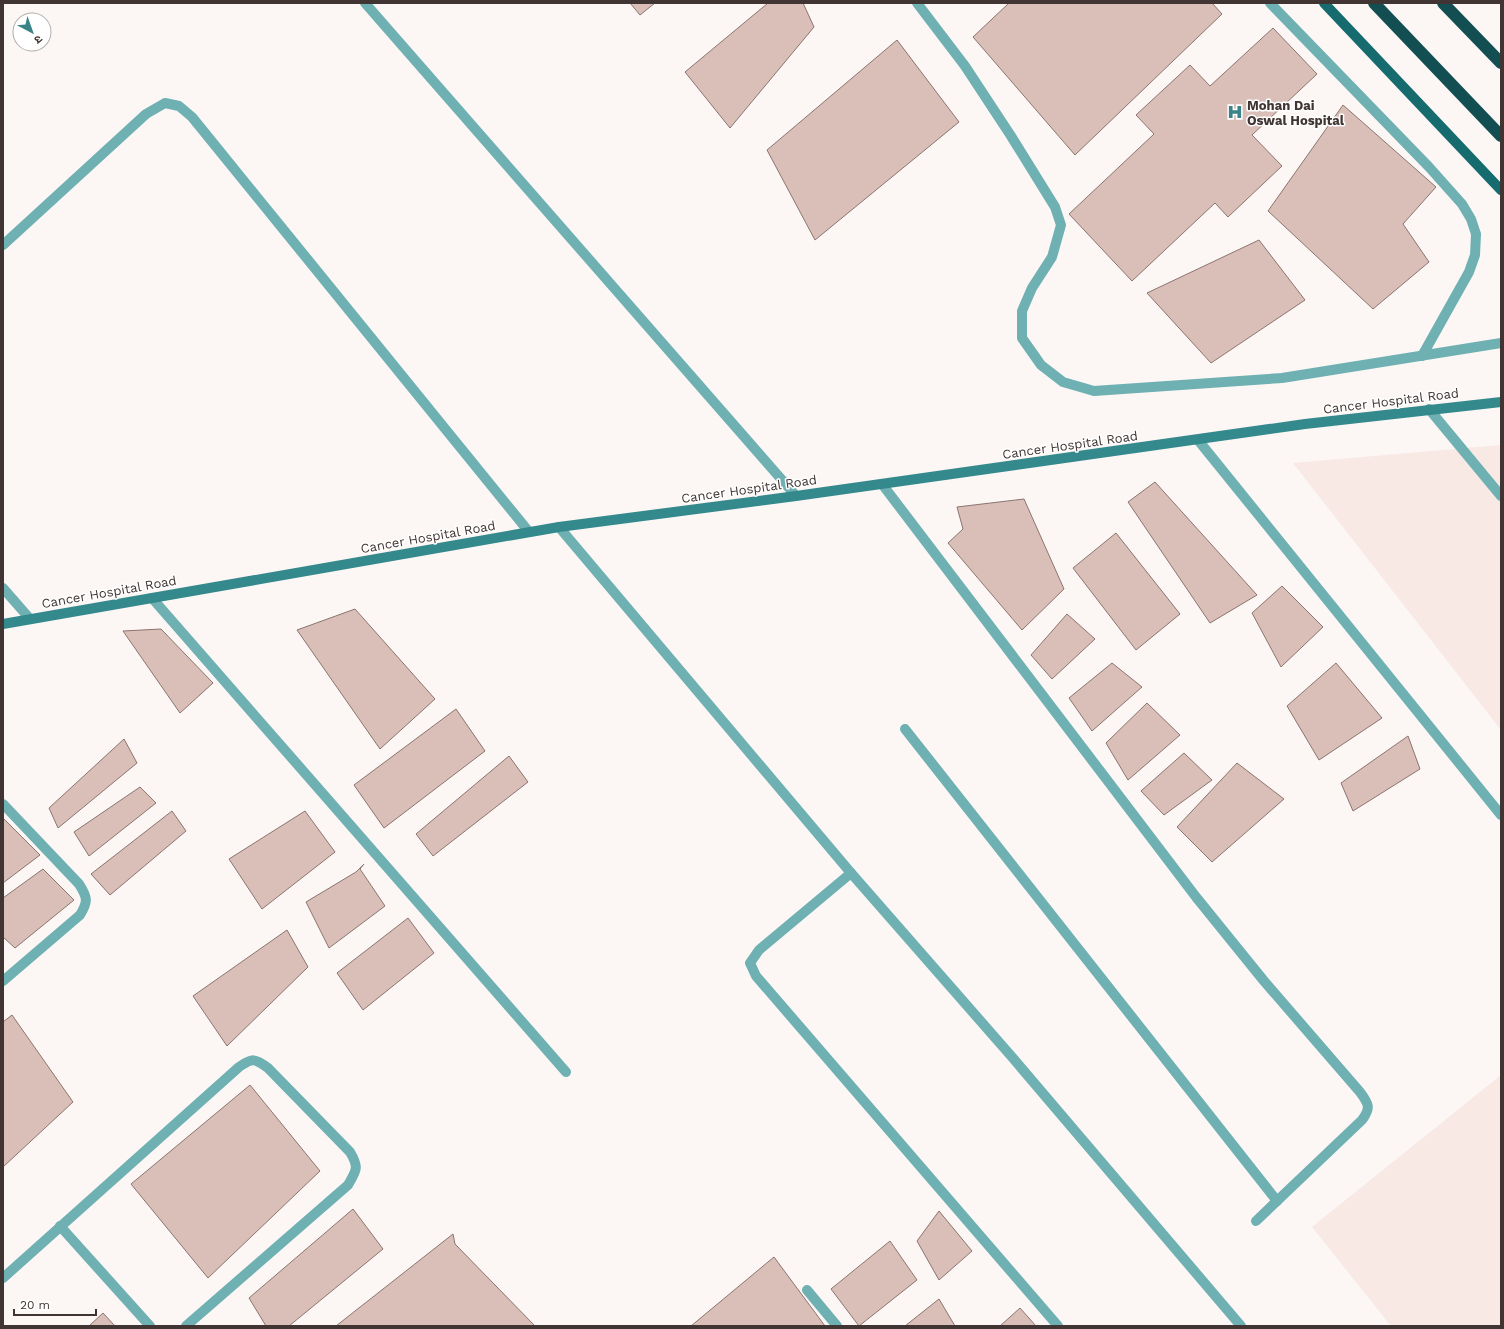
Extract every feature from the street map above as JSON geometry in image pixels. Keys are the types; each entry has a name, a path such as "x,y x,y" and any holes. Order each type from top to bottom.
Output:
{"highway":[{"path":"1374,3 1501,136"},
{"path":"1443,3 1501,63"}],"main road":[{"path":"1324,3 1501,190"}],"street":[{"path":"365,3 796,496"},
{"path":"917,3 965,66 1011,136 1055,208 1061,225 1052,257 1032,288 1022,311 1022,338 1041,365 1063,382 1094,391 1282,378 1501,344"},
{"path":"1270,3 1423,162 1462,204 1471,219 1476,234 1475,255 1469,272 1422,356"},
{"path":"3,245 146,114 165,103 179,106 192,117 529,532"},
{"name":"Cancer Hospital Road","path":"3,624 559,527 796,496 1306,424 1501,402"},
{"path":"1429,409 1501,496"},
{"path":"1198,440 1501,815"},
{"path":"882,484 1196,897 1368,1103 1368,1112 1362,1120 1256,1221"},
{"path":"559,527 851,872 1012,1057 1241,1326"},
{"path":"3,588 30,619"},
{"path":"152,598 566,1072"},
{"path":"905,729 1277,1201"},
{"path":"3,804 79,884 85,894 86,904 80,915 3,981"},
{"path":"851,872 760,950 750,963 756,976 1058,1326"},
{"path":"3,1278 238,1067 250,1060 259,1061 268,1068 350,1152 356,1163 356,1172 348,1185 186,1326"},
{"path":"60,1226 150,1326"},
{"path":"807,1290 837,1326"}],"shaded area":[{"path":"1501,445 1501,730 1293,463"},
{"path":"1501,1075 1501,1326 1391,1326 1312,1227"}],"building":[{"path":"630,3 655,3 640,15"},
{"path":"768,3 803,3 814,27 730,128 685,72"},
{"path":"1009,3 1212,3 1222,14 1075,155 973,37"},
{"path":"1273,28 1317,74 1252,135 1282,166 1228,217 1215,203 1132,281 1069,214 1154,134 1136,115 1190,65 1210,86"},
{"path":"897,40 959,122 815,240 767,150"},
{"path":"1343,105 1436,187 1403,224 1429,262 1373,309 1268,211"},
{"path":"1259,240 1305,300 1211,363 1147,293"},
{"path":"1155,482 1257,595 1210,623 1128,502"},
{"path":"1024,499 1064,589 1022,630 948,543 963,529 957,507"},
{"path":"1116,533 1180,614 1136,650 1073,568"},
{"path":"1282,586 1323,627 1281,667 1252,613"},
{"path":"355,609 435,699 380,749 297,630"},
{"path":"1067,614 1095,639 1052,679 1031,655"},
{"path":"161,629 213,683 180,713 123,631"},
{"path":"1112,663 1142,687 1092,731 1069,698"},
{"path":"1336,663 1382,718 1319,760 1287,706"},
{"path":"1147,703 1180,735 1128,780 1106,743"},
{"path":"456,709 485,751 384,828 354,785"},
{"path":"1408,736 1420,769 1353,811 1341,783"},
{"path":"124,739 137,763 58,828 49,808"},
{"path":"1184,753 1212,780 1164,815 1141,791"},
{"path":"509,756 528,782 433,856 416,834"},
{"path":"1237,763 1284,799 1212,862 1177,827"},
{"path":"140,787 156,803 89,856 74,832"},
{"path":"172,811 186,831 110,895 91,874"},
{"path":"305,811 335,852 262,909 229,859"},
{"path":"3,818 40,855 3,883"},
{"path":"364,864 360,869 385,906 329,948 306,902 356,872"},
{"path":"43,869 74,900 15,948 3,937 3,898"},
{"path":"408,918 434,953 363,1010 337,973"},
{"path":"287,930 308,967 227,1046 193,996"},
{"path":"12,1015 73,1102 3,1167 3,1022"},
{"path":"250,1085 320,1171 208,1278 131,1184"},
{"path":"353,1209 383,1249 289,1326 266,1326 249,1298"},
{"path":"939,1211 972,1251 939,1280 917,1241"},
{"path":"453,1234 455,1244 535,1326 336,1326"},
{"path":"890,1241 917,1280 859,1326 831,1289"},
{"path":"774,1257 825,1326 691,1326"},
{"path":"939,1299 955,1326 905,1326"},
{"path":"1020,1308 1036,1326 1000,1326"},
{"path":"103,1313 115,1326 89,1326"}],"place":[{"name":"Mohan Dai Oswal Hospital","path":"1235,112"}]}
